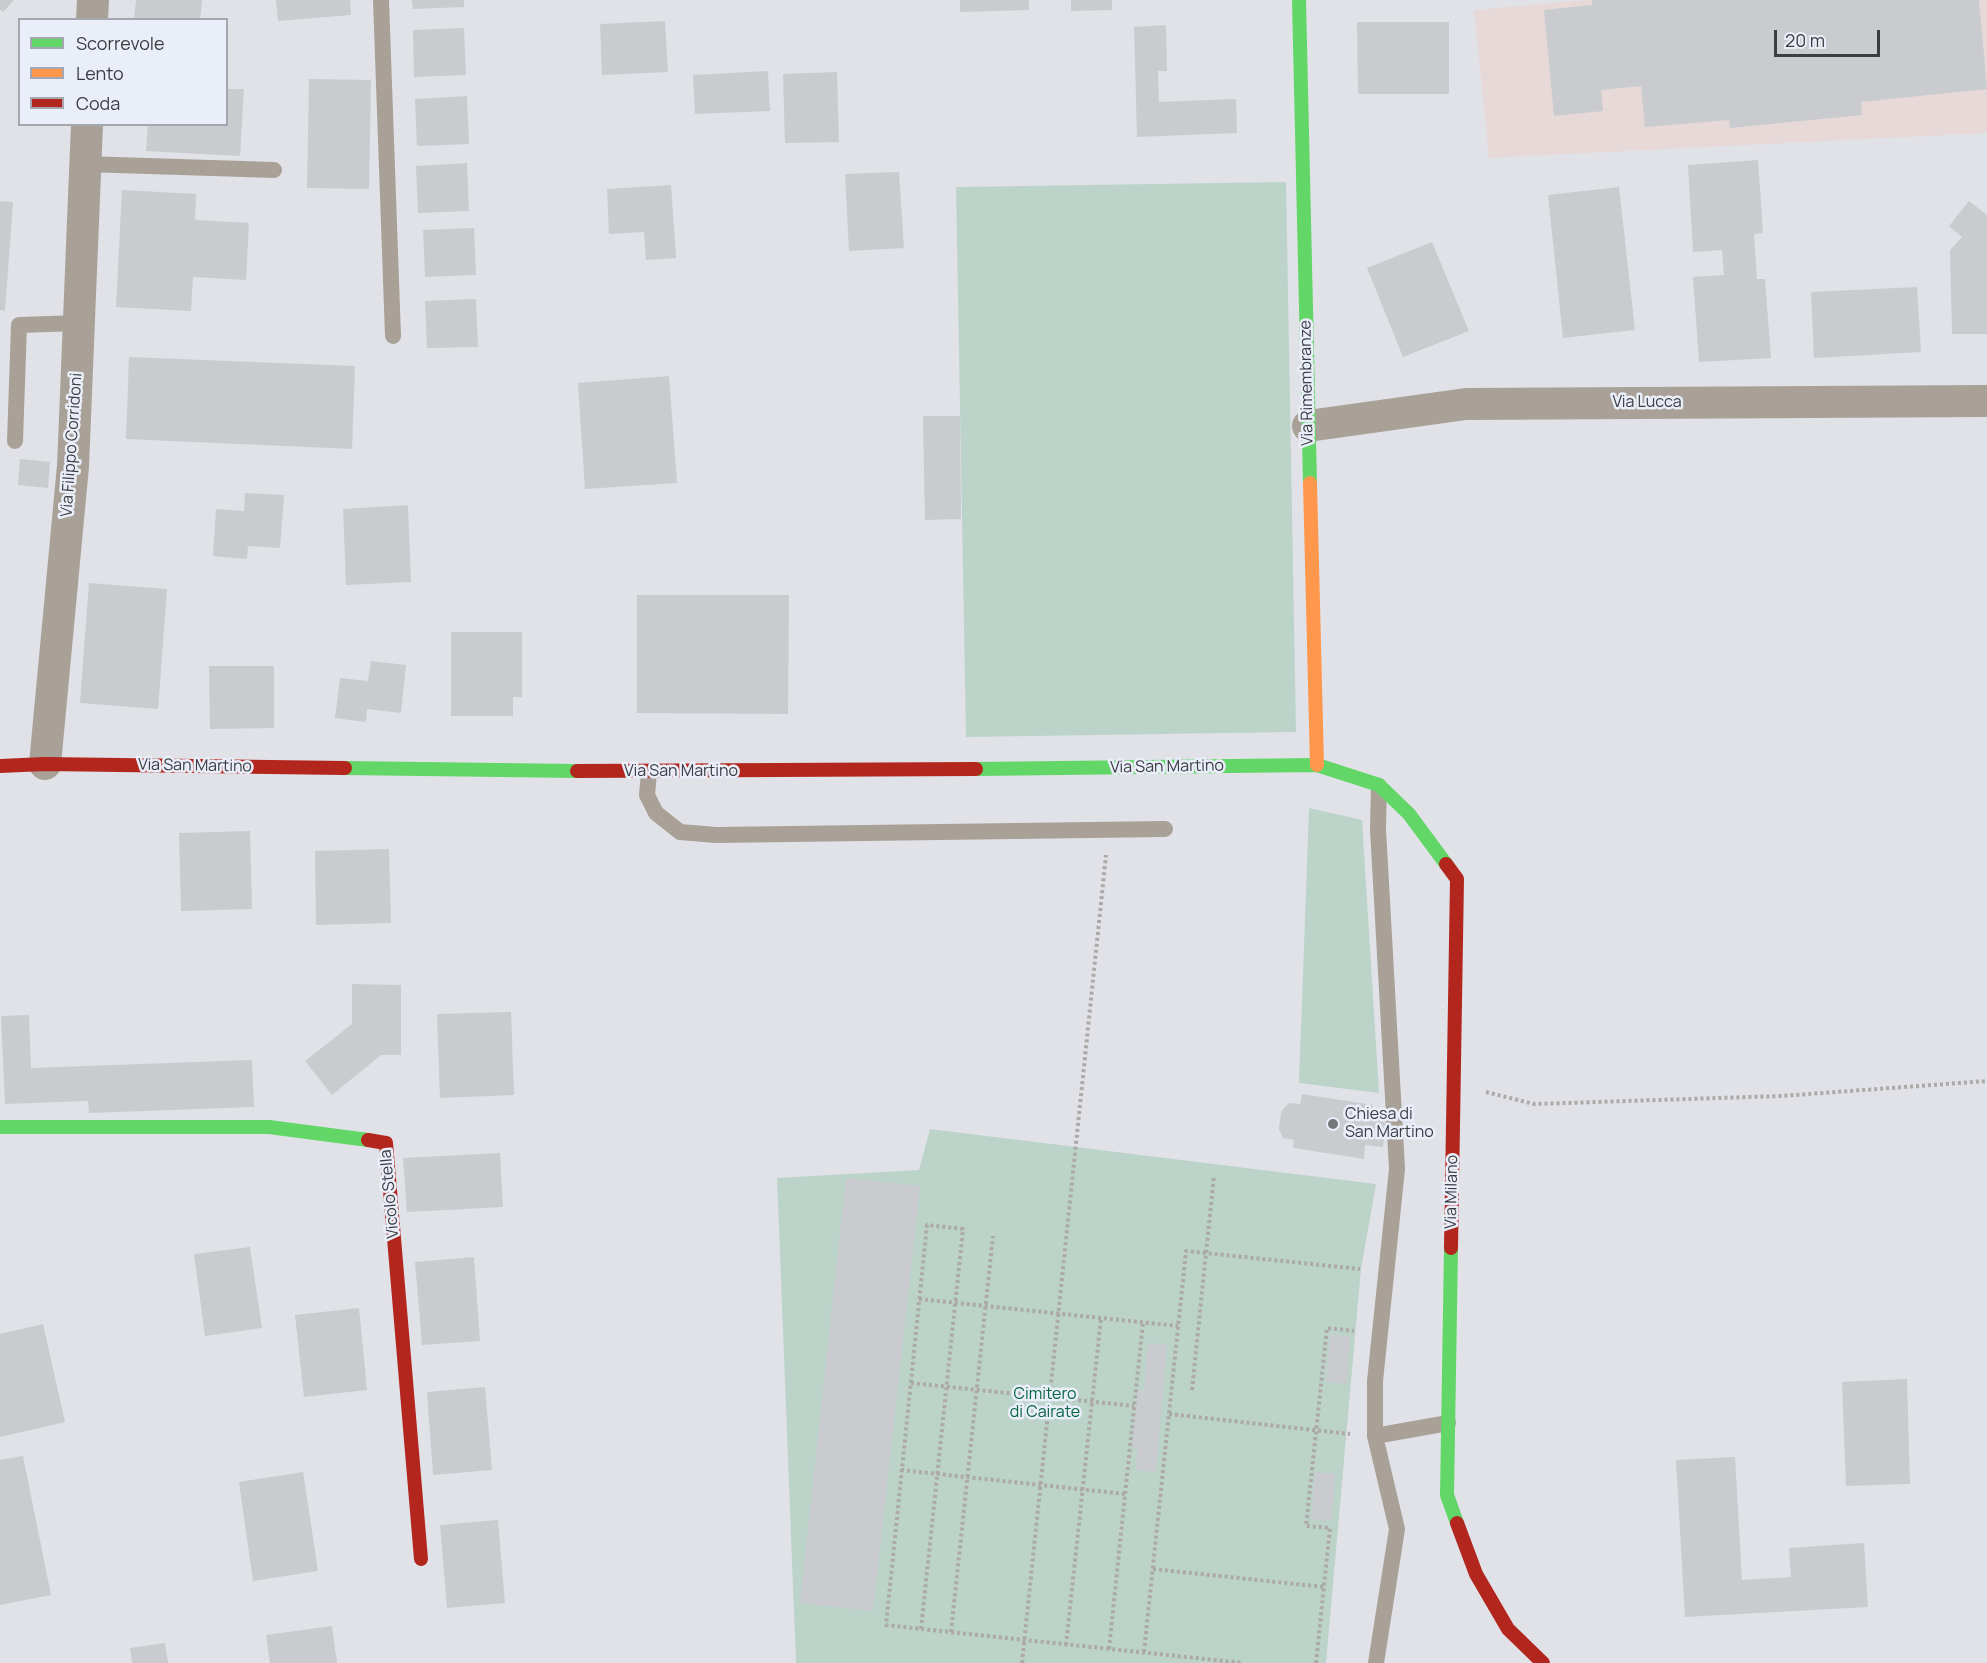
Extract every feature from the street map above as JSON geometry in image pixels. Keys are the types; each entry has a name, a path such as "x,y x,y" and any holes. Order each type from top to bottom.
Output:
{"street":[{"path":"92,18 93,0"},
{"name":"Via Rimembranze","path":"1299,0 1317,765"},
{"name":"Via Filippo Corridoni","path":"45,764 73,466 87,126"},
{"name":"Via Lucca","path":"1308,426 1466,405 1987,401"},
{"name":"Via San Martino","path":"0,766 45,764 650,772 1317,765"},
{"name":"Via Milano","path":"1317,765 1379,785 1409,814 1457,879 1447,1495 1476,1574 1508,1629 1543,1663"},
{"name":"Vicolo Stella","path":"0,1126 269,1127 386,1143 421,1559"}],"lane":[{"path":"381,0 393,336"},
{"path":"86,164 274,170"},
{"path":"15,441 19,325 79,323"},
{"path":"650,772 647,795 656,813 680,832 728,834 1165,829"},
{"path":"1376,1663 1397,1529 1375,1436 1375,1381 1397,1169 1378,829 1379,785"},
{"path":"1375,1436 1448,1423"}],"path":[{"path":"1022,1663 1109,830"},
{"path":"1454,1084 1534,1104 1781,1096 1987,1081"},
{"path":"1192,1390 1214,1175"},
{"path":"921,1629 963,1229 927,1225 886,1625 921,1629 1024,1640 1066,1645 1243,1663"},
{"path":"951,1632 993,1236"},
{"path":"1144,1652 1186,1251 1361,1269"},
{"path":"1360,1280 1362,1258"},
{"path":"919,1299 1178,1326"},
{"path":"1066,1645 1101,1318"},
{"path":"1316,1663 1330,1528 1306,1526 1327,1328 1354,1331 1356,1321"},
{"path":"1109,1649 1143,1322"},
{"path":"911,1383 1134,1406"},
{"path":"1169,1414 1375,1436"},
{"path":"901,1470 1125,1494"},
{"path":"1153,1569 1324,1587"}],"shaded area":[{"path":"1586,0 1987,0 1987,133 1489,158 1474,10"}],"green space":[{"path":"1286,182 1296,732 966,737 956,187"},
{"path":"1309,808 1362,820 1379,1093 1299,1083"},
{"name":"Cimitero di Cairate","path":"930,1129 1376,1184 1361,1269 1326,1663 796,1663 777,1178 919,1170"}],"building":[{"path":"0,0 14,0 3,12 0,10"},
{"path":"136,0 202,0 200,18 134,18"},
{"path":"276,0 350,0 351,15 278,21"},
{"path":"412,0 464,0 464,7 413,9"},
{"path":"960,0 1029,0 1029,10 960,12"},
{"path":"1071,0 1112,0 1112,10 1071,11"},
{"path":"1592,0 1979,0 1987,89 1861,102 1862,115 1730,128 1729,120 1645,127 1641,86 1601,90 1603,111 1554,116 1544,10 1592,5"},
{"path":"665,21 668,72 602,75 600,24"},
{"path":"1357,22 1449,22 1449,94 1358,94"},
{"path":"1166,25 1167,71 1158,71 1159,102 1236,99 1237,133 1137,137 1134,27"},
{"path":"464,28 466,75 414,77 413,30"},
{"path":"768,71 770,111 695,114 693,75"},
{"path":"837,72 839,142 785,143 783,74"},
{"path":"309,79 371,80 369,189 307,188"},
{"path":"228,89 244,89 240,156 146,151 148,126 228,126"},
{"path":"467,96 469,144 417,146 415,99"},
{"path":"1758,160 1763,233 1754,234 1757,279 1765,279 1771,358 1699,362 1693,277 1724,275 1722,250 1693,252 1688,165"},
{"path":"467,163 469,211 418,213 416,166"},
{"path":"899,172 904,248 849,251 845,174"},
{"path":"671,185 676,258 646,260 644,232 609,234 607,189"},
{"path":"1619,187 1635,330 1563,338 1548,195"},
{"path":"122,190 196,194 195,220 249,223 246,280 193,277 191,311 116,307"},
{"path":"0,201 13,202 5,311 0,310"},
{"path":"1969,201 1987,215 1987,334 1952,334 1950,250 1962,237 1949,226"},
{"path":"474,228 476,275 425,277 423,230"},
{"path":"1432,242 1469,331 1403,357 1367,268"},
{"path":"1917,287 1921,352 1814,358 1811,292"},
{"path":"476,299 478,347 427,348 425,301"},
{"path":"129,357 355,366 352,449 126,439"},
{"path":"669,376 677,483 585,489 578,383"},
{"path":"923,416 960,416 961,519 925,520"},
{"path":"20,459 50,462 48,488 18,485"},
{"path":"245,493 284,495 280,548 248,546 247,559 213,556 216,509 244,511"},
{"path":"408,505 411,582 346,585 343,509"},
{"path":"89,583 167,589 158,709 80,703"},
{"path":"637,595 789,595 788,714 637,713"},
{"path":"451,632 522,632 522,697 513,697 513,716 451,716"},
{"path":"371,661 406,665 401,713 367,709 366,722 335,718 340,678 368,681"},
{"path":"209,666 274,666 274,728 210,729"},
{"path":"250,831 252,909 181,911 179,833"},
{"path":"389,849 391,923 316,925 315,851"},
{"path":"352,984 401,985 401,1055 381,1055 332,1095 305,1061 352,1024"},
{"path":"511,1012 514,1095 440,1098 437,1014"},
{"path":"29,1015 31,1068 252,1060 254,1107 89,1113 88,1101 5,1104 1,1016"},
{"name":"Chiesa di San Martino","path":"1302,1094 1373,1105 1371,1115 1387,1118 1383,1147 1365,1145 1364,1159 1293,1148 1294,1140 1283,1138 1279,1129 1280,1120 1282,1110 1289,1103 1300,1104"},
{"path":"500,1153 503,1207 407,1212 403,1158"},
{"path":"846,1178 920,1186 873,1611 800,1603"},
{"path":"250,1247 262,1328 205,1336 194,1254"},
{"path":"474,1257 480,1341 422,1345 415,1262"},
{"path":"359,1308 367,1390 304,1397 295,1315"},
{"path":"43,1324 65,1422 0,1437 0,1334"},
{"path":"1330,1334 1350,1336 1347,1384 1326,1382"},
{"path":"1148,1343 1167,1345 1156,1472 1136,1470 1137,1448 1132,1448 1137,1390 1144,1391"},
{"path":"1907,1379 1910,1484 1846,1486 1842,1382"},
{"path":"485,1387 492,1470 433,1475 427,1392"},
{"path":"23,1456 51,1595 0,1605 0,1460"},
{"path":"1735,1457 1742,1580 1791,1577 1789,1548 1864,1543 1868,1607 1685,1617 1676,1460"},
{"path":"303,1472 318,1571 253,1581 239,1482"},
{"path":"1315,1472 1335,1474 1332,1521 1311,1520"},
{"path":"498,1520 505,1603 447,1608 440,1525"},
{"path":"332,1626 337,1663 270,1663 266,1635"},
{"path":"165,1643 168,1663 132,1663 130,1648"}],"traffic: fast":[{"path":"1299,0 1310,483"},
{"path":"976,769 1317,765 1379,785 1409,814 1446,864"},
{"path":"345,768 577,771"},
{"path":"0,1127 269,1127 368,1140"},
{"path":"1451,1248 1447,1495 1457,1523"}],"traffic: slow":[{"path":"1310,483 1317,765"}],"traffic: jam":[{"path":"0,766 45,764 345,768"},
{"path":"577,771 976,769"},
{"path":"1446,864 1457,879 1451,1248"},
{"path":"368,1140 386,1143 421,1559"},
{"path":"1457,1523 1476,1574 1508,1629 1543,1663"}],"place":[{"name":"Chiesa di San Martino","path":"1333,1124"}]}
